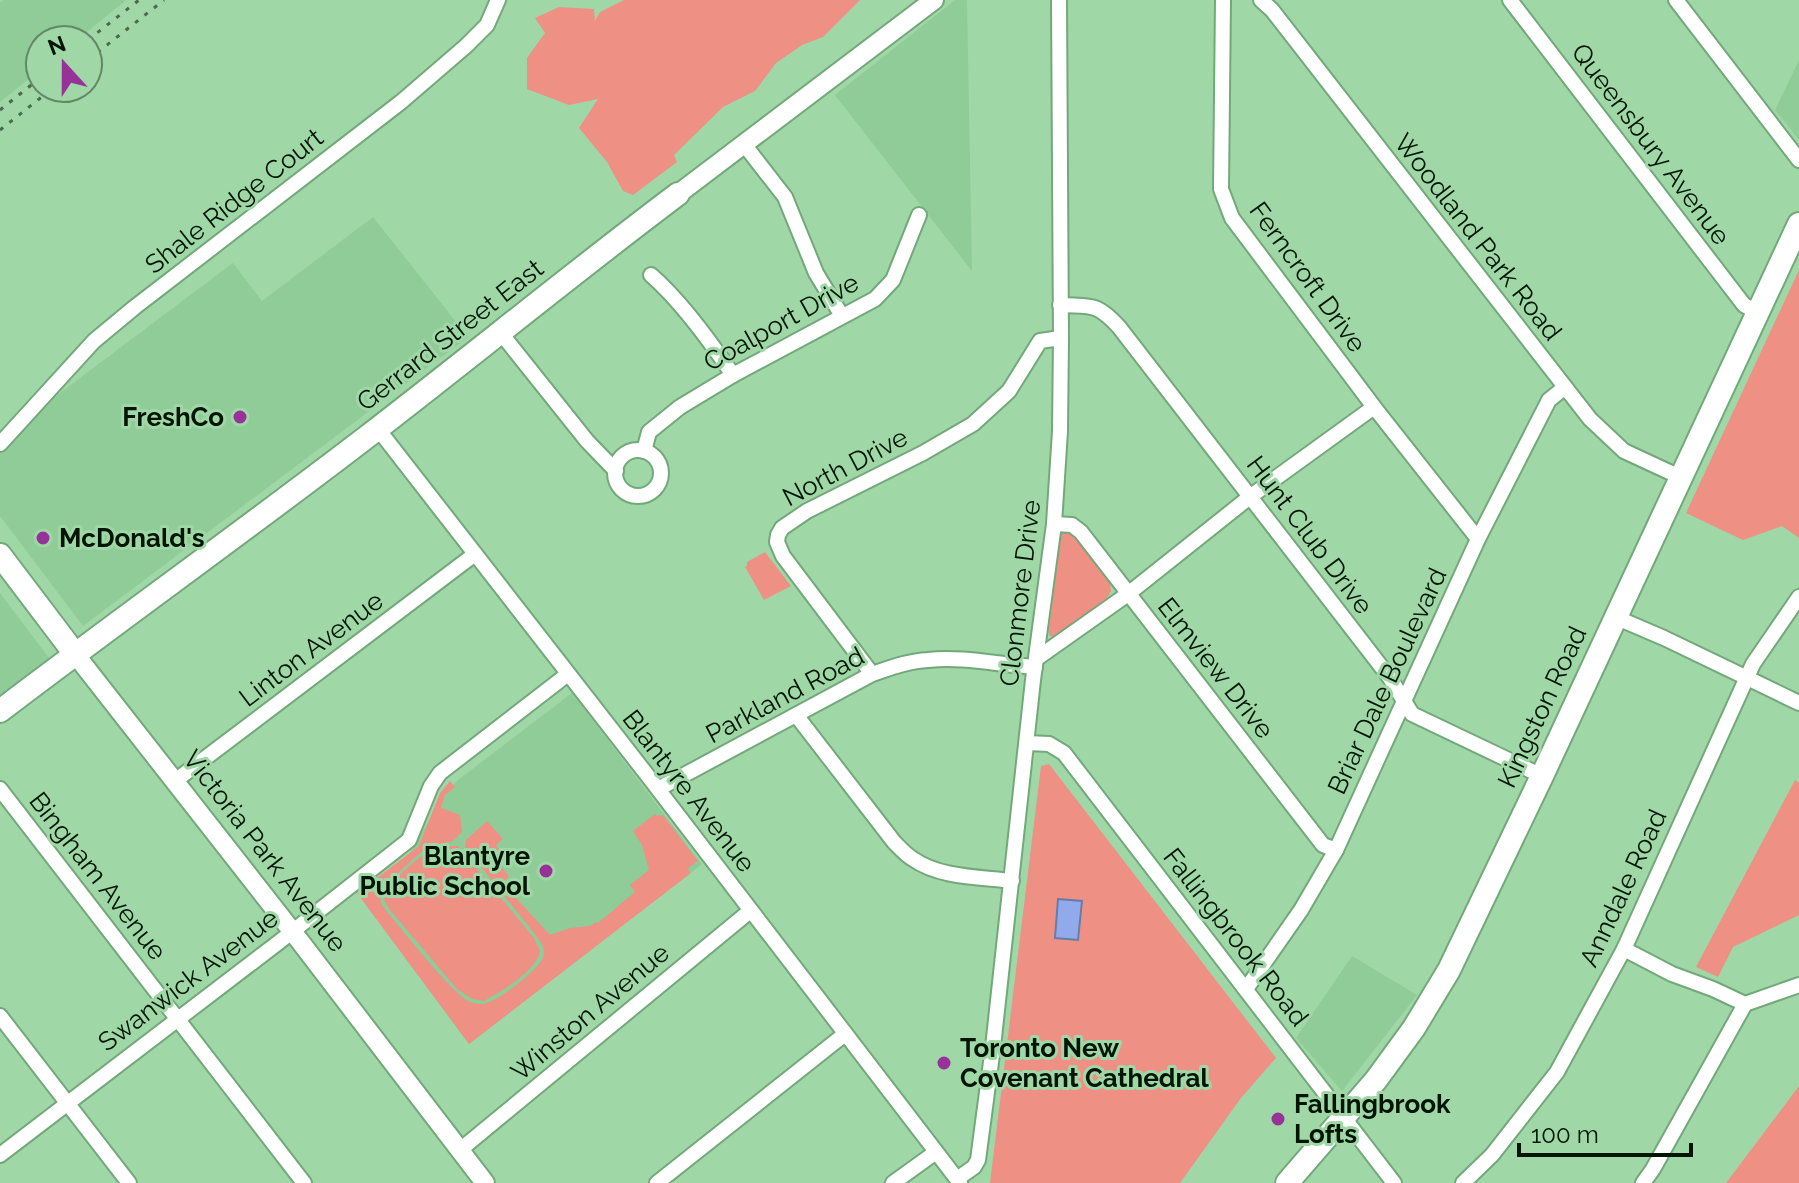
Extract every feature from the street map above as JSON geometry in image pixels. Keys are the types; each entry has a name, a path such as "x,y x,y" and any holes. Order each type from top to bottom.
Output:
{"main road":[{"name":"Gerrard Street East","path":"0,711 378,429 593,257 678,194"},
{"name":"Kingston Road","path":"1287,1183 1376,1080 1414,1028 1449,970 1799,224"},
{"name":"Victoria Park Avenue","path":"0,555 75,654"}],"street":[{"name":"Shale Ridge Court","path":"0,444 94,341 401,102 487,25 498,0"},
{"name":"Gerrard Street East","path":"678,194 934,0"},
{"name":"Clonmore Drive","path":"958,1181 978,1160 1054,524 1060,431 1061,338 1059,0"},
{"name":"Ferncroft Drive","path":"1223,0 1221,189 1232,218 1478,539"},
{"name":"Woodland Park Road","path":"1261,0 1272,10 1590,419 1624,451 1680,477"},
{"name":"Queensbury Avenue","path":"1510,0 1744,305 1757,312"},
{"path":"1676,0 1799,160"},
{"path":"743,143 785,197 816,273 842,316"},
{"name":"Coalport Drive","path":"616,471 622,457 644,451 649,432 680,407 875,299 893,280 919,215"},
{"path":"651,275 665,287 733,375"},
{"name":"Hunt Club Drive","path":"1060,305 1090,306 1104,311 1119,327 1390,678 1412,714 1542,776"},
{"path":"500,332 587,441 616,471 619,485 624,491 638,496 657,487 661,473 656,459 644,451"},
{"name":"North Drive","path":"872,674 783,556 777,542 778,535 786,524 807,511 923,453 973,424 1009,391 1040,341 1061,338"},
{"name":"Briar Dale Boulevard","path":"1246,989 1301,910 1336,850 1478,539 1549,400 1564,388"},
{"path":"1036,663 1251,496 1374,407"},
{"name":"Blantyre Avenue","path":"378,429 958,1181"},
{"name":"Elmview Drive","path":"1054,524 1072,525 1079,529 1323,845 1336,850"},
{"name":"Linton Avenue","path":"175,781 475,554"},
{"name":"Anndale Road","path":"1463,1183 1492,1155 1557,1072 1624,949 1753,664 1799,597"},
{"path":"1615,617 1799,703"},
{"name":"Victoria Park Avenue","path":"75,654 485,1183"},
{"name":"Parkland Road","path":"658,789 872,674 902,664 931,659 1036,663"},
{"name":"Swanwick Avenue","path":"0,1155 409,840 431,786 444,770 568,674"},
{"path":"796,715 894,842 912,859 949,873 1012,881"},
{"name":"Fallingbrook Road","path":"1027,743 1049,744 1064,753 1394,1183"},
{"name":"Bingham Avenue","path":"0,789 304,1183"},
{"name":"Winston Avenue","path":"460,1150 750,911"},
{"path":"1624,949 1672,974 1745,1004"},
{"path":"1643,1183 1745,1004 1799,985"},
{"path":"0,1016 129,1183"},
{"path":"657,1183 845,1034"},
{"path":"893,1183 936,1152"}],"shaded area":[{"path":"4,0 126,0 97,24 24,24 24,83 0,102 0,3"},
{"path":"624,0 860,0 823,37 802,45 776,63 755,91 723,107 674,155 677,162 633,195 623,191 607,162 579,128 598,99 569,105 527,89 527,58 545,33 535,18 559,7 594,9 595,21 600,12"},
{"path":"955,0 967,0 972,271 835,95"},
{"path":"1799,60 1799,140 1775,110"},
{"path":"373,217 468,337 83,626 0,516 0,438 233,263 262,301"},
{"path":"1799,270 1799,538 1782,526 1743,540 1686,513"},
{"path":"1068,531 1110,583 1111,591 1107,598 1054,638 1049,631 1060,536"},
{"path":"765,552 791,586 764,600 745,567 747,562"},
{"path":"0,593 49,658 0,696"},
{"name":"Blantyre Public School","path":"572,693 702,864 469,1044 364,902 401,869 444,794"},
{"path":"1049,764 1276,1058 1241,1098 1180,1183 990,1183 1041,766"},
{"path":"1795,780 1799,783 1799,915 1733,947 1718,977 1696,967"},
{"path":"450,781 455,787 445,795 441,808 460,815 462,832 453,841 428,847 395,876 380,896 387,912 428,961 462,997 471,1002 482,1004 507,992 535,968 544,955 538,938 465,847 466,840 487,821 503,839 496,845 506,857 499,864 509,876 502,883 550,935 598,923 635,892 630,885 649,870 642,845 633,831 655,814 663,815 698,861 687,869 691,873 469,1044 357,893 419,846 440,793"},
{"path":"458,846 534,938 540,951 525,973 484,1001 472,999 457,989 384,900 397,879 419,858 436,848"},
{"path":"1352,956 1417,995 1342,1091 1296,1038"},
{"path":"1799,1086 1799,1183 1726,1183"}],"water":[{"path":"1058,899 1082,901 1078,940 1055,938"}],"railway":[{"path":"104,27 139,0"},
{"path":"104,47 164,0"},
{"path":"0,110 24,91"},
{"path":"0,130 33,104"}],"place":[{"name":"FreshCo","path":"240,417"},
{"name":"McDonald's","path":"43,538"},
{"name":"Blantyre Public School","path":"546,871"},
{"name":"Toronto New Covenant Cathedral","path":"944,1063"},
{"name":"Fallingbrook Lofts","path":"1278,1119"}]}
